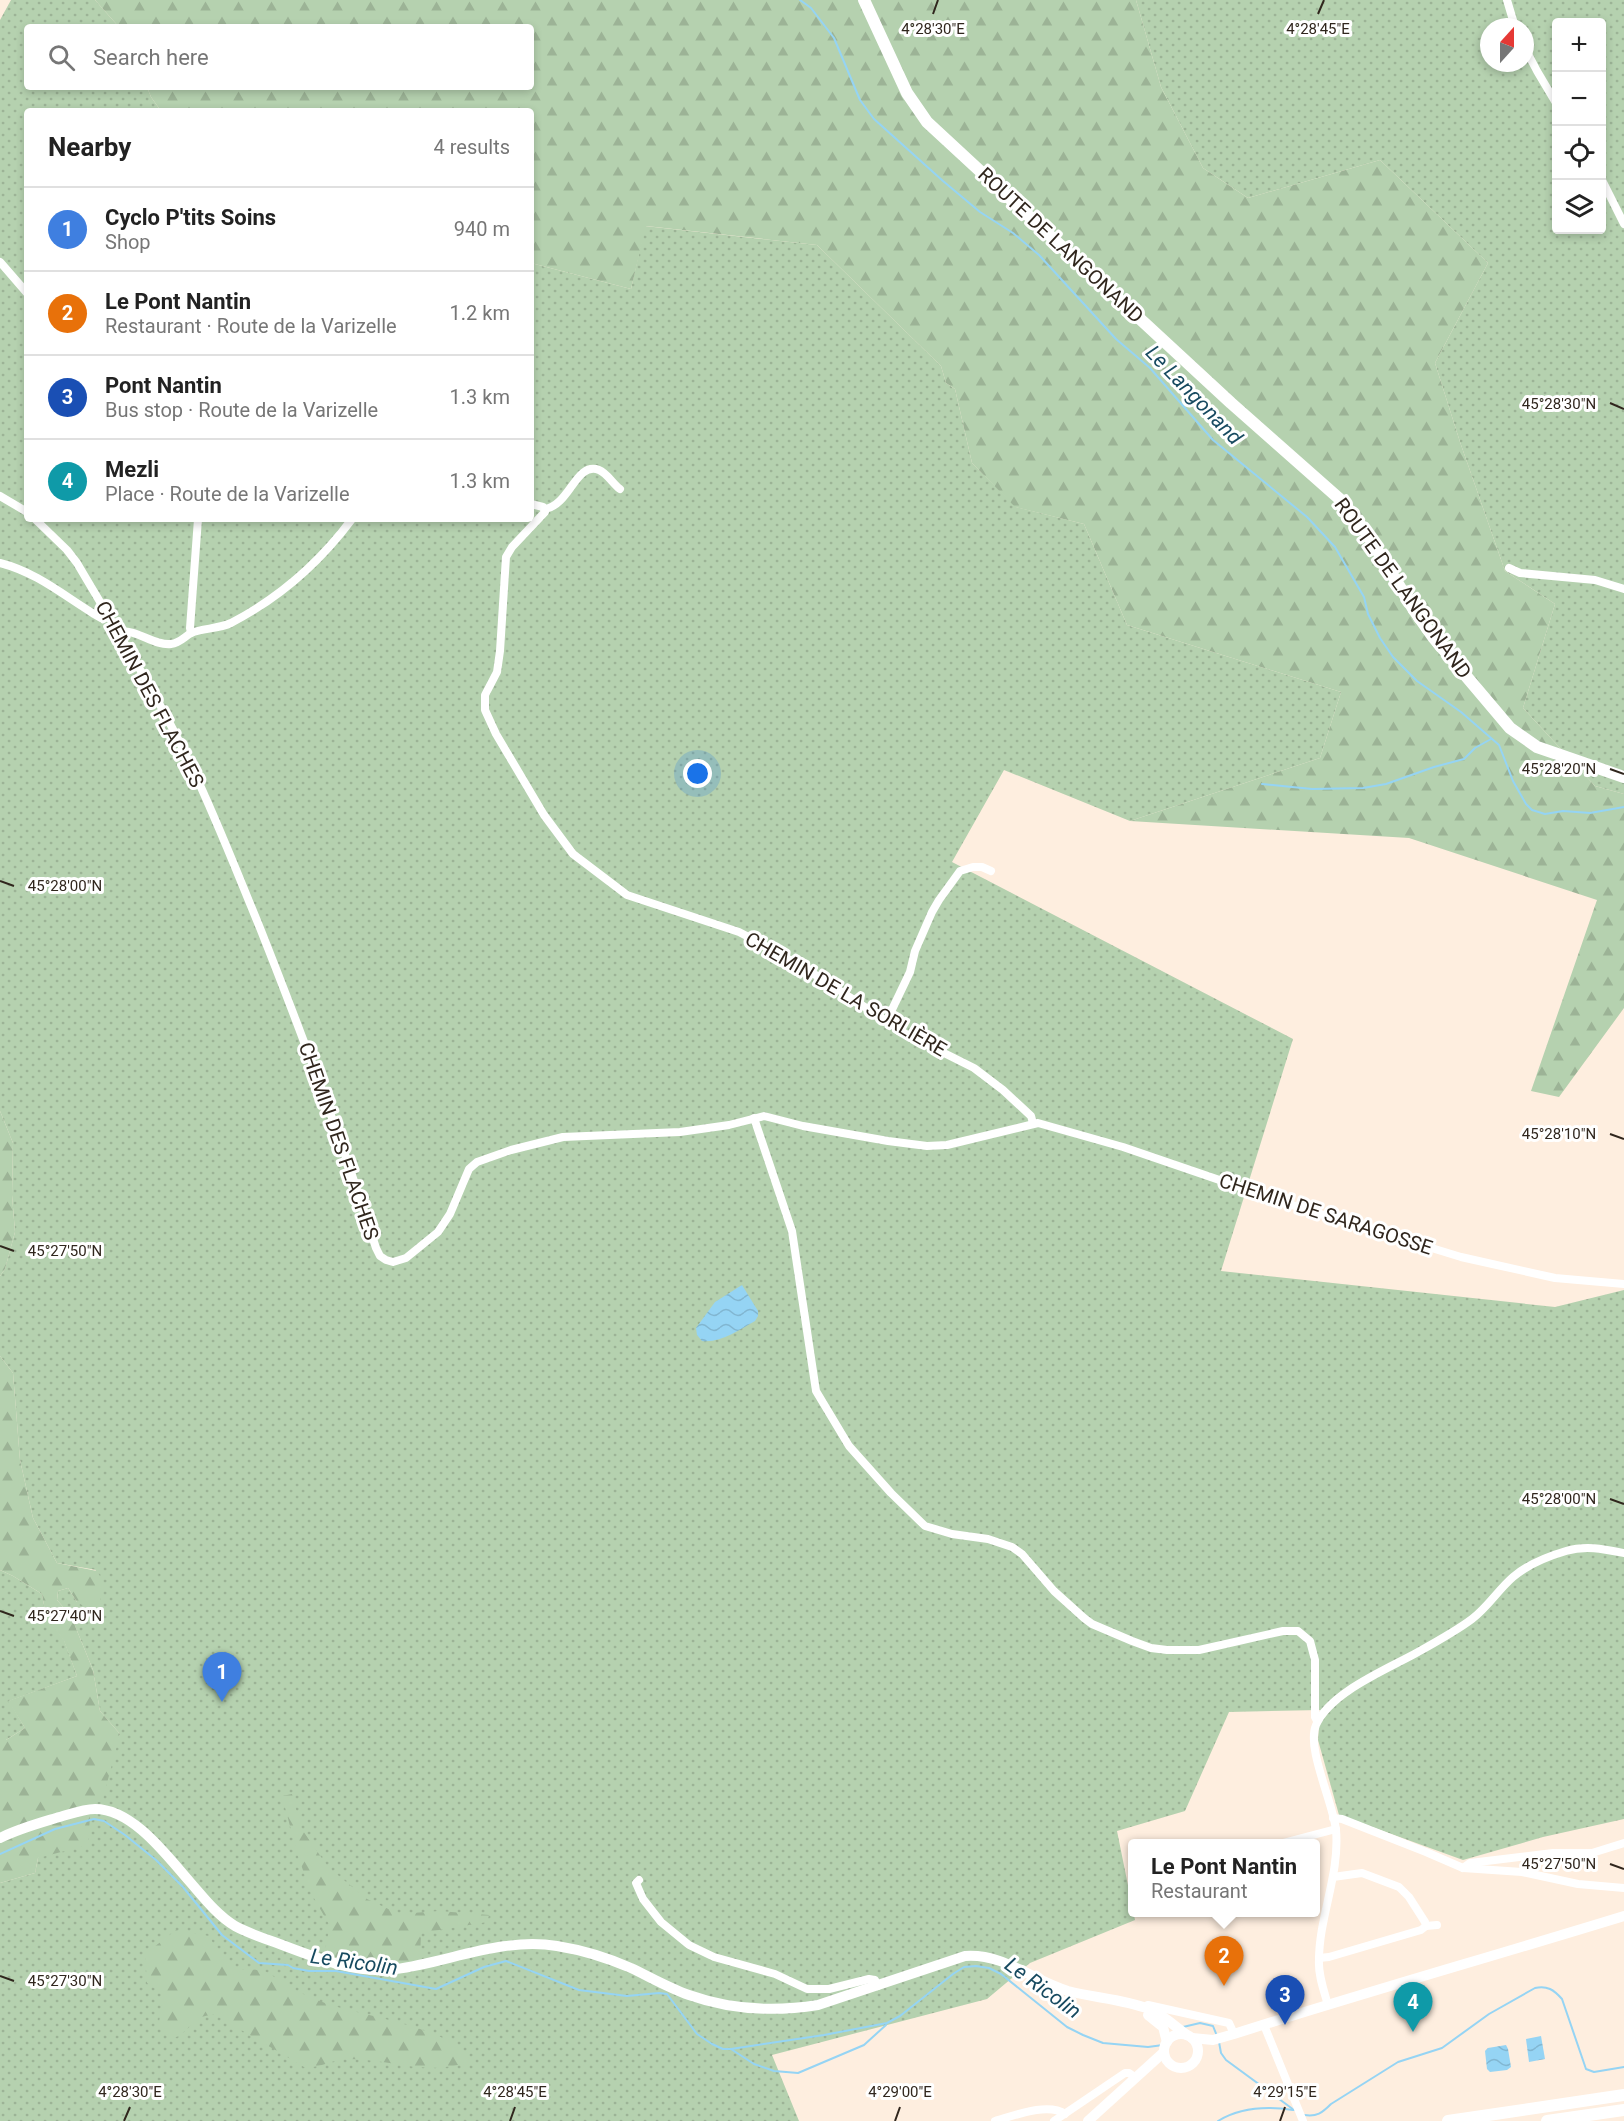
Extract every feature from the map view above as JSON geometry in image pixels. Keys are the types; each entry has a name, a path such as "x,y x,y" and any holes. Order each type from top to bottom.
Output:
{"main road":[{"name":"ROUTE DE LANGONAND","path":"864,0 907,93 927,122 1231,403 1343,502 1366,532 1420,619 1510,728 1537,747 1624,777"},
{"path":"0,1838 26,1827 82,1811 105,1810 126,1818 136,1826 158,1846 214,1909 235,1926 306,1954 354,1967 382,1971 393,1970 499,1947 535,1944 583,1952 628,1967 686,1994 711,2002 744,2008 794,2009 818,2005 965,1956 977,1955 1001,1961 1053,1986 1149,2009 1164,2017 1196,2042 1198,2054"},
{"path":"1114,2000 1151,2017 1163,2027 1167,2062 1176,2068 1187,2067 1194,2062 1198,2054 1223,2037 1624,1916"},
{"path":"1088,2121 1136,2078 1165,2043 1175,2035 1184,2032 1223,2037"},
{"path":"1136,2078 1158,2067 1172,2066"},
{"path":"1448,2121 1624,2095"},
{"path":"1547,2121 1624,2110"}],"street":[{"path":"1507,0 1512,18"},
{"path":"1534,65 1552,95"},
{"path":"1606,188 1624,224"},
{"path":"0,262 24,290"},
{"name":"CHEMIN DE LA SORLIÈRE","path":"620,489 602,472 595,469 578,476 561,501 545,509 506,557 498,665 483,701 496,734 554,830 584,864 627,895 749,936 812,972 906,1034 955,1057 988,1078 1031,1116 1034,1123"},
{"path":"0,496 24,510"},
{"path":"534,505 545,509"},
{"name":"CHEMIN DES FLACHES","path":"39,522 68,550 118,632 196,776 300,1030 344,1146 376,1248 380,1256 386,1260 400,1261 431,1240 450,1214 469,1168 477,1162 510,1150 563,1137 680,1132 729,1125 765,1116 803,1126 927,1146 967,1141 1034,1123"},
{"path":"191,633 198,522"},
{"path":"118,632 126,631 168,645 191,633 230,623 297,579 327,551 350,522"},
{"path":"0,563 50,584 101,618 109,617"},
{"path":"1509,568 1520,573 1595,580 1624,589"},
{"path":"887,1020 910,972 915,951 939,900 960,871 982,867 991,871"},
{"path":"754,1118 792,1231 816,1390 849,1446 891,1493 925,1526 952,1534 988,1539 1012,1547 1022,1554 1054,1591 1092,1624 1151,1648 1198,1650 1283,1630 1298,1631 1310,1641 1315,1660 1315,1717 1317,1721"},
{"name":"CHEMIN DE SARAGOSSE","path":"1034,1123 1045,1124 1124,1147 1301,1208 1449,1254 1555,1278 1579,1282 1624,1284"},
{"path":"1328,2005 1320,1973 1319,1958 1333,1877 1336,1829 1313,1744 1317,1721 1337,1699 1350,1689 1419,1652 1472,1619 1489,1604 1511,1578 1526,1568 1565,1551 1580,1548 1594,1547 1624,1553"},
{"path":"1333,1818 1342,1819 1426,1851 1463,1868 1522,1872 1578,1884 1624,1888"},
{"path":"1298,1839 1336,1829"},
{"path":"1463,1868 1470,1863 1553,1853 1592,1853 1624,1843"},
{"path":"1333,1877 1362,1873 1399,1887 1409,1897 1426,1926"},
{"path":"639,1880 636,1883 637,1888 651,1911 671,1931 700,1951 730,1963 775,1974 807,1989 829,1989 868,1978 875,1980 878,1986"},
{"path":"1319,1958 1329,1957 1437,1924"},
{"path":"1114,2000 1169,2008 1229,2023 1223,2037"},
{"path":"1264,2025 1302,2119"},
{"path":"1054,2121 1125,2073 1136,2078"},
{"path":"995,2121 1033,2110 1057,2110 1065,2114"}],"green space":[{"path":"11,0 95,0 116,24 24,24 24,90 148,90 159,108 24,108 24,522 534,522 534,264 631,289 645,226 817,245 941,366 946,383 955,389 972,463 1016,507 1084,524 1127,625 1341,692 1320,758 1130,821 1004,770 952,862 1293,1039 1221,1271 1555,1307 1624,1290 1624,1819 1543,1837 1463,1860 1339,1815 1318,1740 1320,1710 1229,1712 1185,1811 1117,1831 1128,1885 1128,1917 1134,1917 1135,1920 1030,1963 987,1999 772,2055 799,2121 0,2121 0,1883 35,1873 38,1858 91,1802 120,1734 100,1711 93,1670 71,1616 57,1600 58,1591 68,1588 77,1602 96,1570 57,1563 33,1518 20,1460 13,1373 0,1356 0,1276 5,1269 15,1232 12,1195 13,1143 0,1111 0,20"},
{"path":"95,0 1136,0 1161,87 1203,168 1248,198 1380,160 1488,263 1435,363 1505,571 1555,604 1523,708 1595,786 1624,794 1624,1008 1559,1097 1531,1091 1597,900 1409,838 1130,821 1320,758 1341,692 1127,625 1084,524 1015,507 972,463 955,389 946,383 941,366 817,245 646,226 631,289 534,264 534,108 159,108 148,90 534,90 534,24 116,24"},
{"path":"1136,0 1624,0 1624,794 1595,786 1523,708 1555,604 1505,571 1435,363 1488,263 1380,160 1248,198 1203,168 1161,87"},
{"path":"0,1111 13,1143 12,1195 15,1232 5,1269 0,1276"},
{"path":"0,1356 13,1373 20,1460 33,1518 57,1563 97,1571 104,1583 97,1614 77,1602 68,1588 58,1591 57,1600 71,1616 93,1670 100,1711 120,1734 102,1802 91,1802 88,1845 38,1858 35,1873 0,1883 0,1740 6,1740 25,1728 8,1701 77,1676 64,1641 46,1617 42,1594 0,1570"},
{"path":"0,1570 42,1594 46,1616 64,1640 77,1676 9,1701 25,1728 6,1740 0,1740"},
{"path":"292,1794 301,1828 328,1867 367,1899 399,1914 439,1911 489,1915 487,1922 421,1933 420,1960 372,1963 324,1954 330,1926 311,1893 298,1856 282,1796"},
{"path":"176,1930 209,1936 224,1960 234,1968 269,1973 296,1990 325,2003 409,2026 450,2041 463,2051 470,2062 437,2068 344,2059 304,2067 214,2014 201,2017 179,2036 173,2038 167,2036 159,2023 163,1994 147,1983 145,1954"}],"water":[{"path":"742,1285 758,1311 755,1321 723,1338 702,1341 697,1335 696,1328 715,1302"},
{"path":"1541,2036 1545,2059 1529,2062 1526,2039"},
{"path":"1506,2045 1511,2067 1507,2070 1490,2072 1487,2069 1485,2051 1488,2048"}],"waterway":[{"name":"Le Langonand","path":"800,0 811,8 834,38 860,100 874,119 980,212 1013,233 1039,255 1116,339 1150,368 1213,440 1307,517 1335,547 1364,597 1368,614 1380,638 1393,657 1417,681 1461,712 1499,745 1513,781 1532,810 1545,814 1563,811 1590,813 1624,807"},
{"path":"1262,784 1312,789 1363,788 1386,784 1464,759 1475,748 1491,739"},
{"name":"Le Ricolin","path":"0,1854 55,1829 94,1819 104,1821 156,1860 183,1887 222,1935 259,1963 288,1965 309,1971 336,1971 436,1989 484,1967 506,1961 579,1990 627,1996 667,1994 697,2034 723,2049 824,2035 887,2023 900,2016 953,1974 964,1967 976,1966 989,1968 1001,1974 1067,2027 1083,2035 1103,2043 1148,2047 1163,2045"},
{"path":"1304,2115 1319,2114 1398,2062 1442,2048 1489,2014 1539,1987 1550,1989 1562,1999 1586,2069 1594,2072 1624,2067"},
{"name":"Le Ricolin","path":"1183,2027 1200,2023 1213,2026 1217,2036"},
{"name":"Le Ricolin","path":"731,2049 754,2064 774,2071 798,2073 864,2045 886,2025"},
{"name":"Le Ricolin","path":"1219,2042 1221,2053 1226,2060 1294,2110"},
{"path":"1218,2121 1245,2110 1274,2108 1293,2110"}],"place":[{"name":"Cyclo P'tits Soins","path":"222,1702"},
{"name":"Le Pont Nantin","path":"1224,1986"},
{"name":"Pont Nantin","path":"1285,2025"},
{"name":"Mezli","path":"1413,2032"}]}
